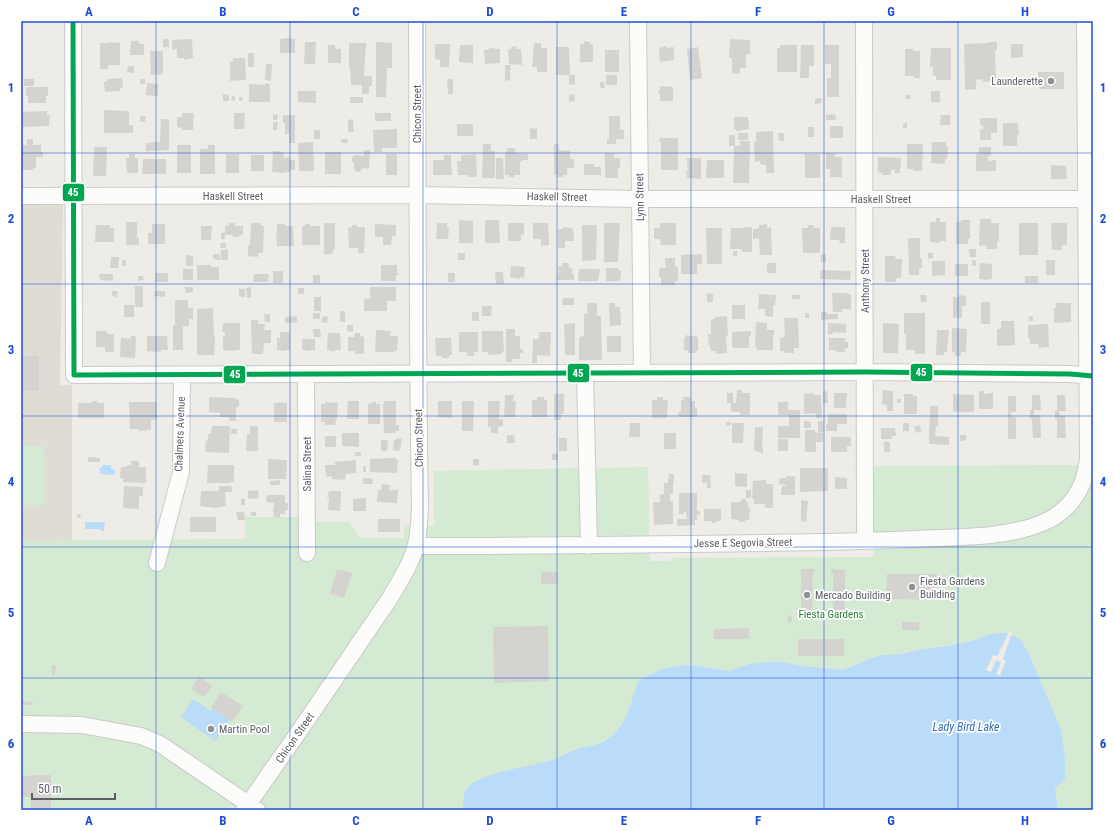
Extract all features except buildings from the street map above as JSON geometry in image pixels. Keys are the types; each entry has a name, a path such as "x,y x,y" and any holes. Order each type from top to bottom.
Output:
{"street":[{"path":"73,21 74,375 865,372 1090,375"},
{"name":"Chicon Street","path":"250,808 298,733 388,601 416,546 420,508 417,21"},
{"name":"Lynn Street","path":"638,21 642,373"},
{"name":"Anthony Street","path":"864,21 865,541"},
{"name":"Jesse E Segovia Street","path":"416,546 589,546 865,541 975,536 1019,530 1042,524 1065,509 1074,499 1083,483 1088,460 1090,375 1090,199 1085,21"},
{"name":"Haskell Street","path":"21,196 417,195 640,198 1090,199"},
{"path":"585,373 589,546"},
{"name":"Salina Street","path":"306,374 307,554"},
{"name":"Chalmers Avenue","path":"157,563 180,472 182,375"},
{"path":"21,724 82,726 141,736 160,744 250,808"}],"shaded area":[{"path":"21,205 63,205 60,385 72,385 72,540 21,542"}],"green space":[{"path":"21,446 44,446 45,505 21,505"},
{"name":"Fiesta Gardens","path":"1093,465 1093,810 1058,810 1055,788 1065,779 1065,758 1061,730 1029,654 991,634 971,641 948,646 921,649 902,654 882,655 855,664 843,670 803,666 783,662 749,664 729,671 683,665 662,669 639,680 626,717 619,729 608,739 592,746 574,750 551,761 496,774 463,799 463,810 21,810 21,542 66,540 245,539 245,517 294,517 317,522 349,522 361,538 404,538 404,525 434,526 434,471 648,467 650,561 670,561 671,558 874,557 873,466"}],"water":[{"path":"102,465 111,465 111,469 115,469 115,475 100,474 100,468 102,468"},
{"path":"85,522 105,522 104,531 101,531 101,529 85,529"},
{"name":"Lady Bird Lake","path":"1007,633 1020,639 1029,654 1061,730 1065,758 1065,779 1055,788 1058,810 463,810 465,792 474,782 494,774 552,760 574,750 605,741 616,732 625,719 639,680 662,669 683,665 729,671 749,664 783,662 803,666 843,670 882,655 902,654 921,649 948,646 971,641 991,634"},
{"name":"Martin Pool","path":"193,699 211,711 219,701 235,712 215,741 181,717"}],"pier":[{"path":"1009,632 1012,633 1003,659 1006,661 1000,676 996,674 1001,662 996,660 991,672 986,670 993,655 997,656"}],"transit line":[{"name":"45","path":"73,21 74,375 865,372 1070,374 1093,376"}],"place":[{"name":"Launderette","path":"1051,81"},
{"name":"Fiesta Gardens Building","path":"912,587"},
{"name":"Mercado Building","path":"807,595"},
{"name":"Martin Pool","path":"211,729"}]}
